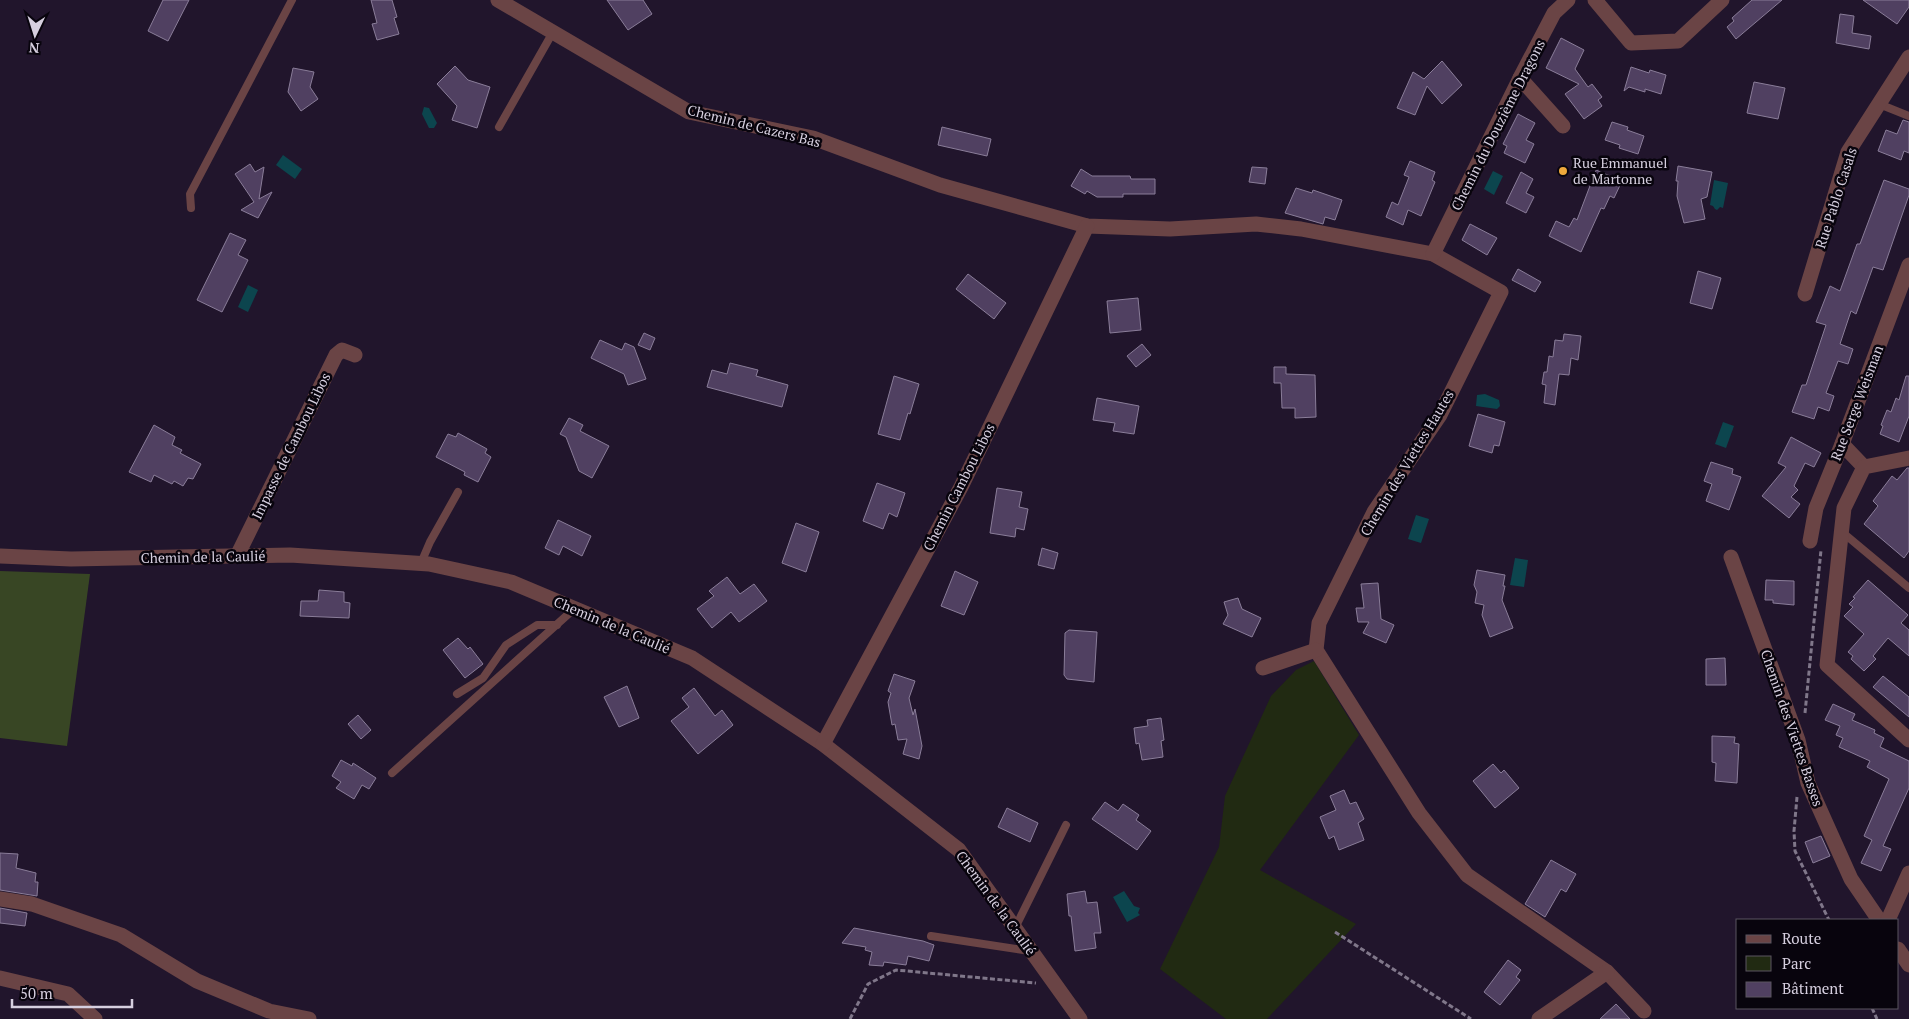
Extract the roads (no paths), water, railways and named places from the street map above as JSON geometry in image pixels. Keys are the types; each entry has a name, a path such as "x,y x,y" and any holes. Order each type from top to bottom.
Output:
{"street":[{"name":"Chemin de Cazers Bas","path":"498,0 689,112 813,138 940,185 1087,226"},
{"name":"Chemin du Douzième Dragons","path":"1433,254 1554,13 1568,0"},
{"path":"1595,0 1631,43 1678,41 1722,0"},
{"name":"Rue Pablo Casals","path":"1805,294 1848,152 1909,57"},
{"path":"1520,78 1563,126"},
{"name":"Chemin des Viettes Hautes","path":"1087,226 1170,229 1256,224 1301,229 1433,254 1501,292 1440,414 1374,512 1319,623 1316,650"},
{"name":"Chemin Cambou Libos","path":"823,744 961,487 1087,226"},
{"name":"Rue Serge Weisman","path":"1810,541 1816,508 1909,265"},
{"name":"Impasse de Cambou Libos","path":"237,556 336,355 342,350 355,355"},
{"path":"1842,444 1864,467"},
{"path":"1864,467 1909,458"},
{"path":"1864,467 1844,508 1840,530 1827,665 1909,740"},
{"name":"Chemin de la Caulié","path":"0,556 71,559 290,555 421,563 511,582 692,658 823,744 959,850 1080,1019"},
{"name":"Chemin des Viettes Basses","path":"1731,557 1798,740 1808,783 1851,879 1878,919"},
{"path":"1264,668 1316,650 1419,813 1467,875 1607,972 1644,1011"},
{"path":"1888,919 1909,873"},
{"path":"0,899 32,904 121,935 196,981 269,1011 309,1019"},
{"path":"1899,950 1909,965"},
{"path":"1539,1019 1607,972"},
{"path":"0,978 68,994 94,1019"}],"lane":[{"path":"191,208 190,194 292,0"},
{"path":"499,127 553,32"},
{"path":"1879,104 1909,116"},
{"path":"421,563 430,542 458,492"},
{"path":"1840,530 1909,588"},
{"path":"392,773 574,609"},
{"path":"457,694 484,678 506,645 537,625 556,625"},
{"path":"1015,928 1066,825"},
{"path":"931,936 1032,952"}],"place":[{"name":"Rue Emmanuel de Martonne","path":"1563,171"}]}
